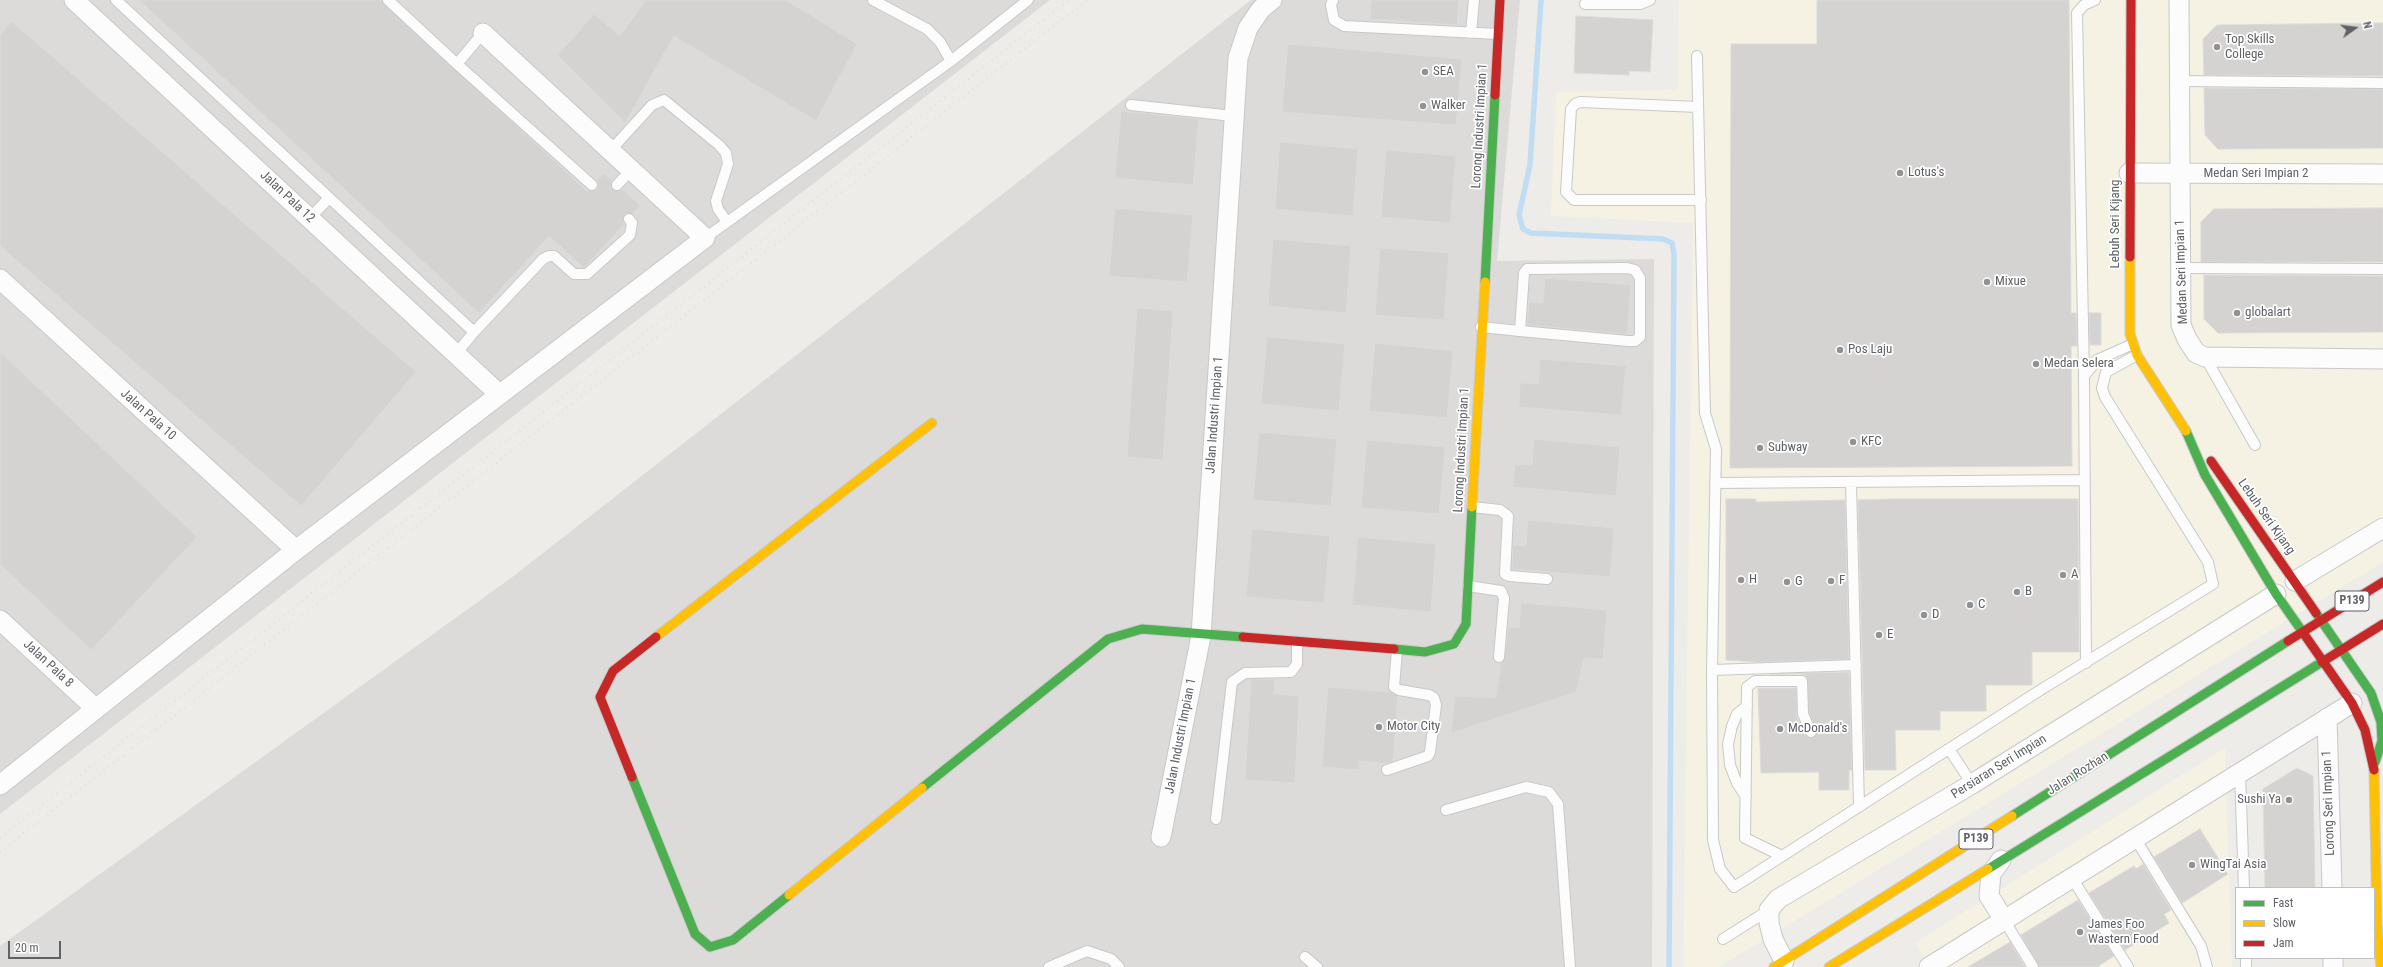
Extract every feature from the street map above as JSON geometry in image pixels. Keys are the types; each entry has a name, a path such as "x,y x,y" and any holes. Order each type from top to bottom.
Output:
{"street":[{"name":"Jalan Pala 12","path":"74,0 499,394"},
{"name":"Jalan Industri Impian 1","path":"1161,837 1201,636 1233,116 1238,58 1248,28 1261,9 1272,0"},
{"name":"Lorong Industri Impian 1","path":"932,423 613,671 600,697 695,934 710,947 733,940 1108,639 1142,630 1201,636 1425,652 1454,644 1466,624 1500,0"},
{"name":"Lebuh Seri Kijang","path":"2131,0 2129,173 2130,334 2133,344 2137,355 2186,432 2205,475 2276,594 2301,632 2352,703 2365,730 2374,765"},
{"name":"Medan Seri Impian 1","path":"2179,0 2181,325 2196,353 2205,357"},
{"path":"0,785 95,708 296,550 705,238 483,33"},
{"name":"Medan Seri Impian 2","path":"2129,173 2383,174"},
{"name":"Jalan Pala 10","path":"0,279 296,550"},
{"path":"2205,357 2383,359"},
{"name":"Lebuh Seri Kijang","path":"2186,432 2216,466 2342,650 2377,689 2382,741 2374,765"},
{"path":"2295,581 2383,528"},
{"name":"Jalan Rozhan","path":"1779,964 2301,632 2383,582"},
{"name":"Persiaran Seri Impian","path":"1769,910 1778,899 1972,784 2276,594"},
{"name":"Jalan Pala 8","path":"0,620 95,708"},
{"name":"P139","path":"1830,967 2383,624"},
{"path":"1939,964 2004,920 2352,703"},
{"name":"Lorong Seri Impian 1","path":"2327,718 2332,887"},
{"path":"2374,765 2380,828 2375,924 2381,967"},
{"path":"2001,860 1991,874 1989,896 2004,920"},
{"path":"1950,892 1968,890 1989,896"},
{"path":"1769,910 1779,964"}],"lane":[{"path":"116,0 474,332"},
{"path":"388,0 592,185"},
{"path":"872,0 927,29 940,42 950,61"},
{"path":"705,238 950,61 1028,0"},
{"path":"1333,0 1331,5 1334,20 1344,26 1498,34"},
{"path":"1471,33 1474,0"},
{"path":"1585,4 1640,4 1650,0"},
{"path":"2086,663 2084,376 2077,13 2084,5 2095,0"},
{"path":"457,64 483,33"},
{"path":"1697,56 1705,413 1716,449 1712,670 1713,840 1720,869 1734,887 1949,749 2213,584 2208,562 2105,397 2102,388 2106,372 2137,355"},
{"path":"2180,81 2383,83"},
{"path":"610,151 652,104 664,100 719,144 726,153 728,164 716,201 718,209 727,222"},
{"path":"1698,107 1580,102 1576,104 1571,109 1566,192 1574,200 1701,200"},
{"path":"1131,105 1233,116"},
{"path":"617,185 631,170"},
{"path":"310,218 329,198"},
{"path":"456,354 474,332 543,260 549,256 554,256 574,274 587,274 630,235 632,223 629,219"},
{"path":"1481,327 1520,331 1635,341 1640,337 1640,278 1635,270 1628,268 1527,269 1524,273 1520,331"},
{"path":"2181,268 2383,269"},
{"path":"2084,376 2097,360 2133,344"},
{"path":"2205,357 2255,445"},
{"path":"1715,483 2084,480"},
{"path":"1851,482 1859,807"},
{"path":"1472,507 1500,510 1508,516 1505,574 1508,576 1547,579"},
{"path":"1468,586 1501,592 1504,598 1499,656"},
{"path":"1216,819 1232,682 1245,673 1291,672 1296,664 1297,643"},
{"path":"1387,770 1428,756 1430,752 1436,705 1434,698 1429,695 1399,690 1394,687 1396,650"},
{"path":"1712,670 1856,665"},
{"path":"1782,856 1745,838 1747,687 1755,681 1802,681 1803,714 1811,732"},
{"path":"1746,797 1737,783 1730,765 1728,744 1732,726 1737,714 1747,706"},
{"path":"1949,749 1972,784"},
{"path":"2240,773 2244,887"},
{"path":"1446,810 1526,787 1549,792 1558,804 1570,967"},
{"path":"2135,838 2201,946 2207,967"},
{"path":"2072,878 2128,967"},
{"name":"Persiaran Seri Impian","path":"1723,939 1769,910"},
{"path":"2004,920 2033,967"},
{"path":"1048,967 1087,951 1111,959 1119,967"},
{"path":"1305,957 1317,967"}],"shaded area":[{"path":"0,0 1050,0 0,814"},
{"path":"1251,0 1520,0 1497,261 1654,259 1652,967 0,967 0,946 511,578"},
{"path":"1679,0 2383,0 2383,562 1719,967 1683,967 1693,223 1551,216 1556,92 1678,90"},
{"path":"2225,748 2232,967 1930,967 1915,943"}],"building":[{"path":"139,0 380,0 587,191 597,190 597,181 604,173 612,181 611,187 613,190 619,191 622,189 640,206 633,214 625,214 623,219 624,224 584,268 549,236 479,313"},
{"path":"646,0 786,0 857,44 816,121 674,36 625,123 558,55 594,14 620,36"},
{"path":"1371,0 1459,0 1457,25 1370,19"},
{"name":"Lotus's","path":"1817,0 2069,0 2071,313 2076,313 2077,346 2071,346 2072,466 1730,468 1731,44 1817,44"},
{"path":"1576,16 1653,20 1650,72 1629,71 1629,75 1574,73"},
{"path":"11,21 416,372 301,506 0,246 0,35"},
{"path":"2383,23 2383,76 2204,75 2203,39 2217,25"},
{"path":"1288,44 1462,59 1456,125 1282,112"},
{"path":"2204,88 2383,89 2383,148 2218,149 2205,135"},
{"path":"1121,111 1199,119 1193,185 1115,178"},
{"path":"1280,142 1358,149 1353,216 1275,209"},
{"path":"1386,150 1456,156 1450,223 1381,217"},
{"path":"1115,208 1193,215 1187,282 1109,276"},
{"path":"2383,208 2383,262 2201,262 2201,222 2214,209"},
{"path":"1273,239 1351,246 1346,313 1268,306"},
{"path":"1380,248 1449,253 1444,320 1375,315"},
{"path":"2204,275 2383,276 2383,332 2218,333 2204,319"},
{"path":"1545,278 1631,285 1627,334 1527,325 1529,302 1543,303"},
{"path":"1137,308 1173,311 1163,460 1127,457"},
{"path":"2089,313 2101,313 2101,345 2090,345"},
{"path":"1267,337 1345,344 1339,411 1261,404"},
{"path":"1375,343 1453,351 1447,418 1369,411"},
{"path":"0,352 197,537 91,650 0,564"},
{"path":"1540,359 1626,366 1621,415 1519,407 1520,383 1538,384"},
{"path":"1259,432 1337,439 1331,506 1253,500"},
{"path":"1534,439 1620,447 1616,496 1513,487 1515,464 1532,465"},
{"path":"1367,440 1445,447 1439,514 1361,508"},
{"path":"1726,499 1756,499 1756,502 1845,500 1849,659 1757,662 1726,660"},
{"path":"2078,499 2079,652 2032,652 2032,685 1986,685 1986,711 1940,711 1940,730 1895,730 1896,770 1865,770 1858,500"},
{"path":"1528,520 1614,528 1610,577 1512,569 1513,545 1526,546"},
{"path":"1252,529 1330,536 1324,603 1246,597"},
{"path":"1358,537 1436,544 1431,612 1352,605"},
{"path":"1521,603 1607,610 1603,659 1584,658 1576,692 1451,733 1455,696 1496,698 1501,663 1505,658 1508,627 1519,628"},
{"path":"1849,672 1852,770 1849,770 1849,790 1819,790 1819,772 1761,773 1758,688 1796,688 1797,717 1805,735 1813,738 1817,732 1809,713 1807,677 1802,674 1770,674"},
{"path":"1251,679 1275,679 1274,694 1299,696 1295,783 1245,780"},
{"path":"1328,687 1390,692 1398,696 1393,761 1387,763 1359,761 1359,770 1322,767"},
{"path":"2297,768 2313,776 2315,887 2265,887 2263,789"},
{"name":"WingTai Asia","path":"2200,829 2228,874 2182,903 2154,857"},
{"path":"2143,864 2171,910 2164,914 2169,923 2125,950 2089,893 2134,866 2136,869"},
{"path":"2078,900 2114,956 2097,967 2039,967 2021,935"},
{"path":"2010,942 2025,967 1968,967"}],"waterway":[{"path":"1541,0 1530,165 1519,215 1523,229 1531,233 1663,239 1672,243 1674,254 1669,967"}],"railway":[{"path":"0,838 1069,0"},
{"path":"0,852 1087,0"}],"traffic: fast":[{"path":"1485,282 1495,95"},
{"path":"2186,431 2205,475 2276,594 2304,634"},
{"path":"1394,649 1425,652 1454,644 1466,624 1472,507"},
{"path":"2316,613 2371,693 2381,722 2382,741 2375,762"},
{"path":"922,788 1108,639 1142,629 1243,637"},
{"path":"2012,816 2288,641"},
{"path":"1988,869 2322,662"},
{"path":"632,777 695,934 710,947 733,940 789,895"}],"traffic: slow":[{"path":"2130,257 2130,334 2137,355 2186,431"},
{"path":"1472,507 1485,282"},
{"path":"656,637 932,423"},
{"path":"2374,770 2377,924 2381,967"},
{"path":"789,895 922,788"},
{"path":"1774,967 2012,816"},
{"path":"1829,967 1988,869"}],"traffic: jam":[{"path":"1495,95 1500,0"},
{"path":"2130,257 2131,0"},
{"path":"2211,461 2316,613"},
{"path":"2288,641 2383,582"},
{"path":"2322,662 2383,624"},
{"path":"2304,634 2352,703 2365,730 2374,770"},
{"path":"632,777 600,697 613,671 656,637"},
{"path":"1243,637 1394,649"}],"place":[{"name":"Top Skills College","path":"2217,47"},
{"name":"SEA","path":"1425,72"},
{"name":"Walker","path":"1423,106"},
{"name":"Lotus's","path":"1900,173"},
{"name":"Mixue","path":"1987,282"},
{"name":"globalart","path":"2237,313"},
{"name":"Pos Laju","path":"1840,350"},
{"name":"Medan Selera","path":"2036,364"},
{"name":"KFC","path":"1853,442"},
{"name":"Subway","path":"1760,448"},
{"name":"A","path":"2063,575"},
{"name":"H","path":"1741,580"},
{"name":"F","path":"1831,581"},
{"name":"G","path":"1787,582"},
{"name":"B","path":"2017,592"},
{"name":"C","path":"1970,605"},
{"name":"D","path":"1924,615"},
{"name":"E","path":"1879,635"},
{"name":"Motor City","path":"1379,727"},
{"name":"McDonald's","path":"1780,729"},
{"name":"Sushi Ya","path":"2289,800"},
{"name":"WingTai Asia","path":"2192,865"},
{"name":"James Foo Wastern Food","path":"2080,932"}]}
